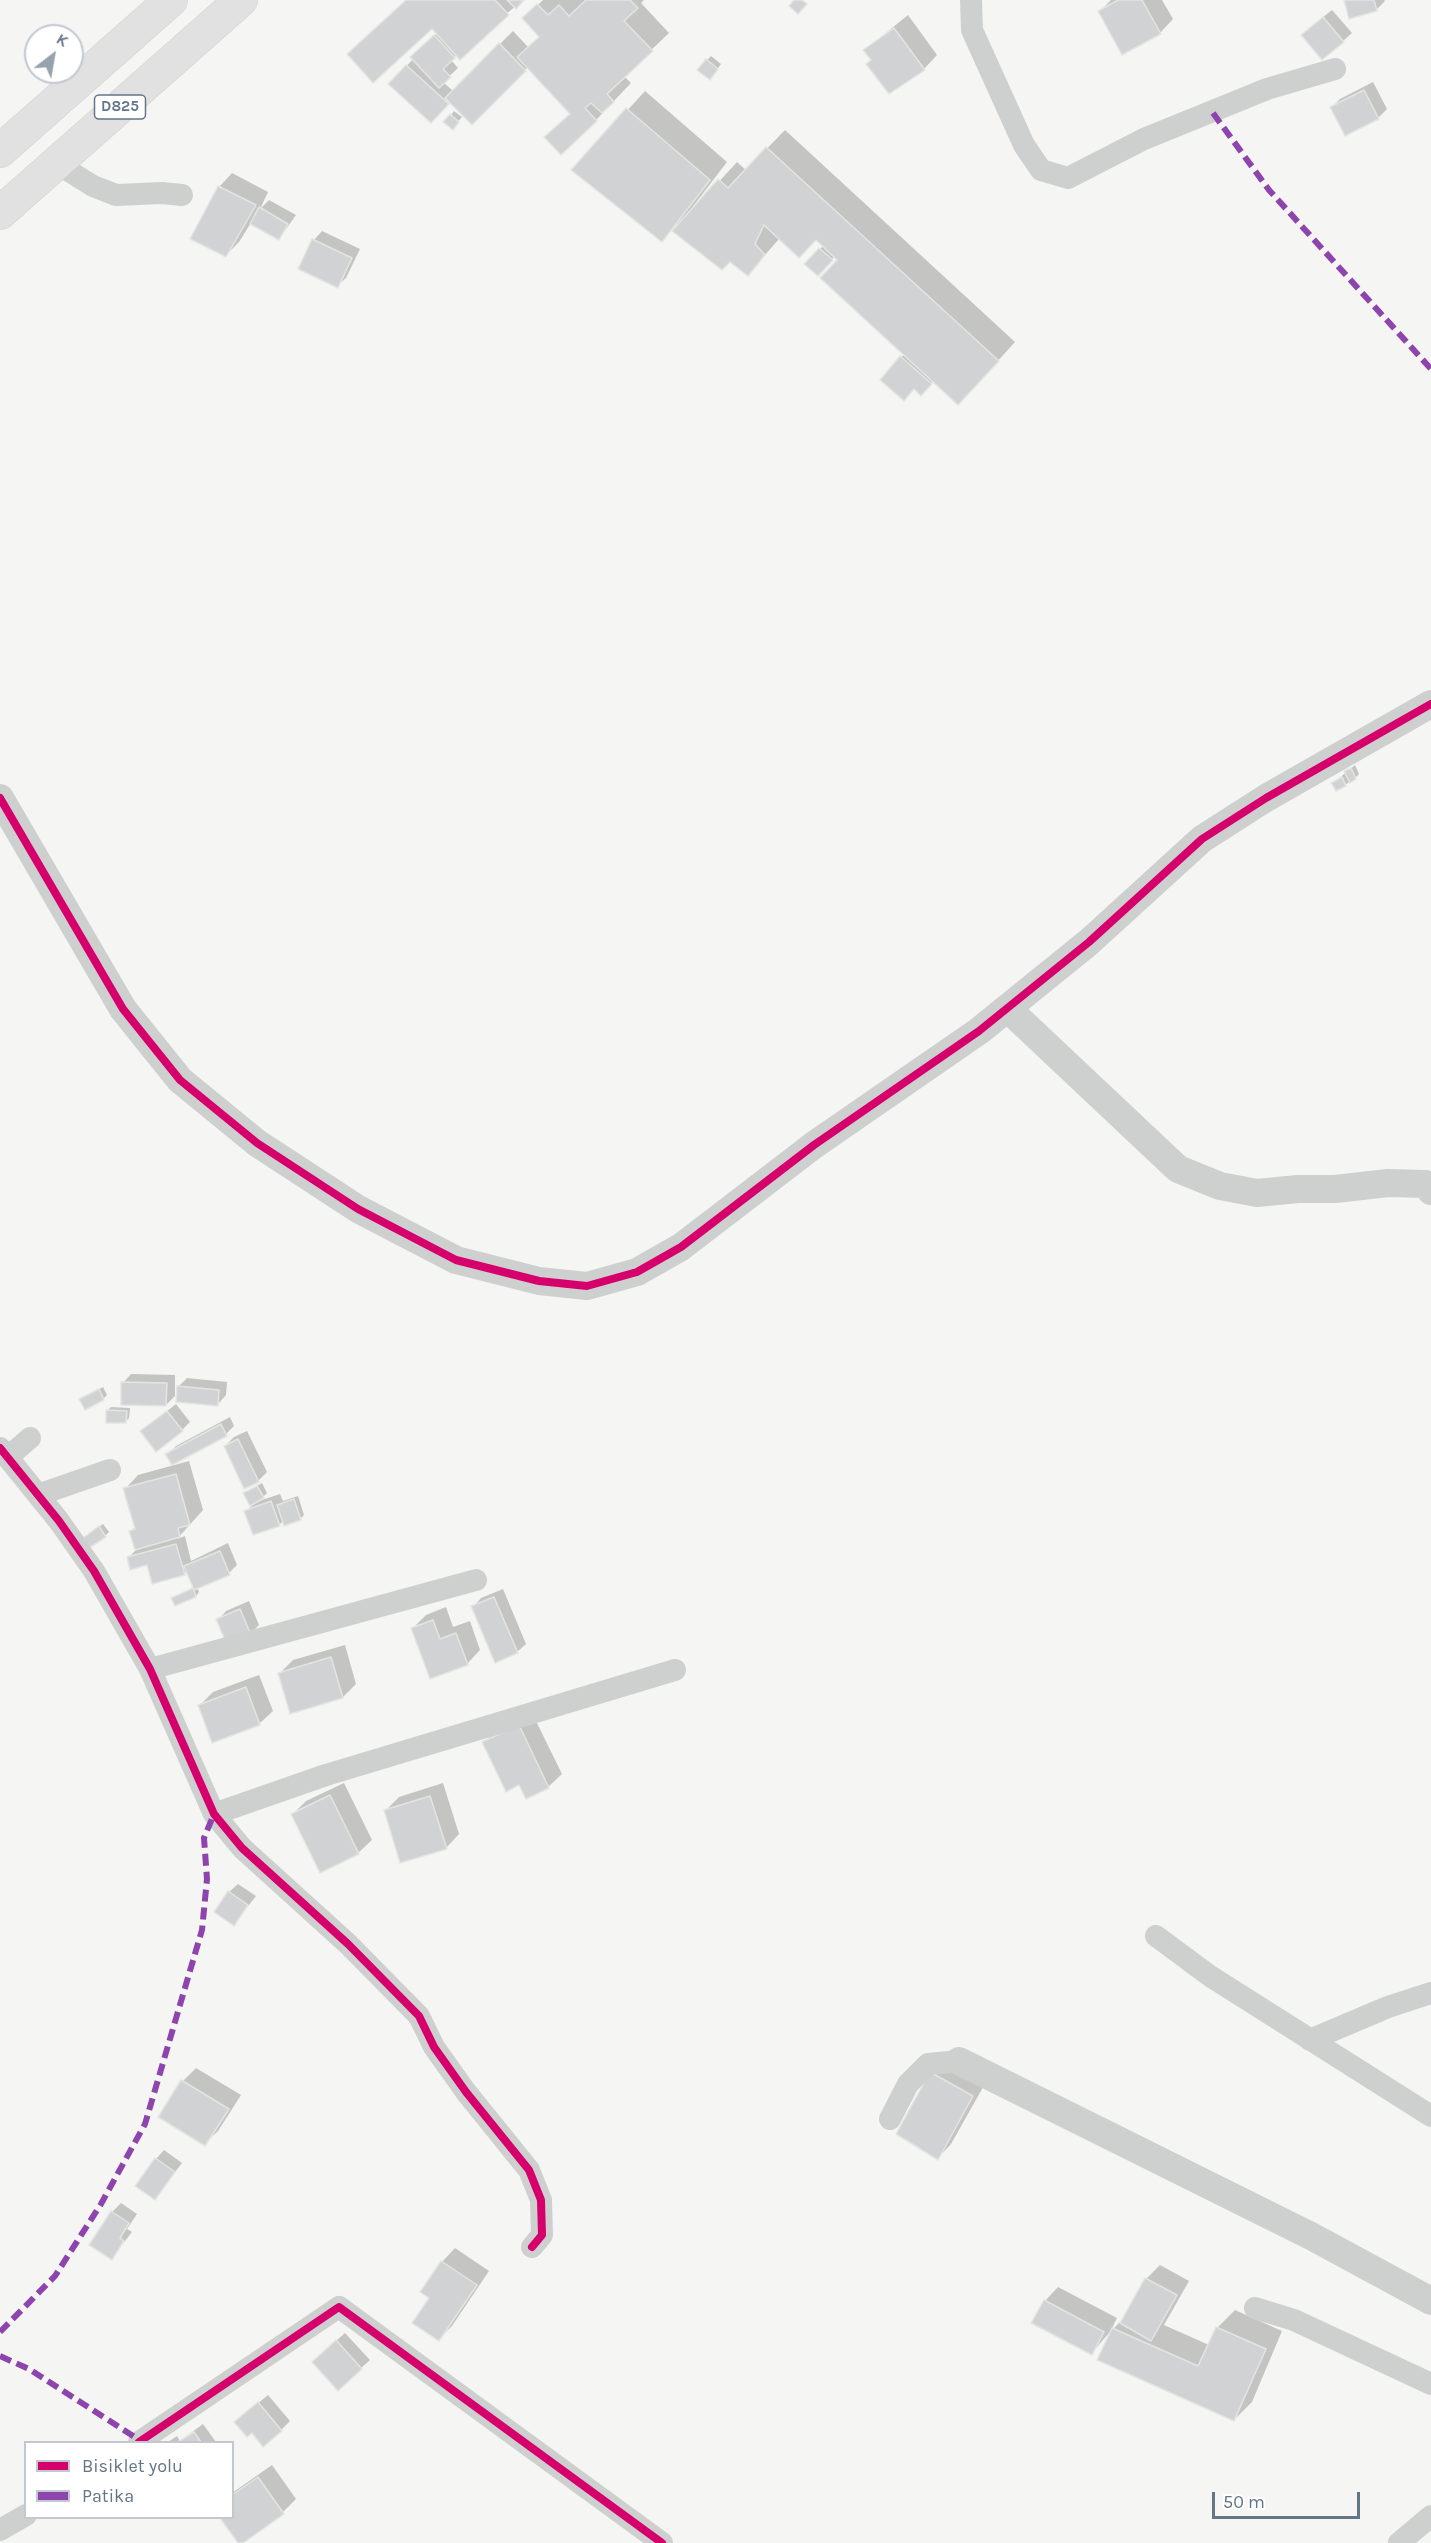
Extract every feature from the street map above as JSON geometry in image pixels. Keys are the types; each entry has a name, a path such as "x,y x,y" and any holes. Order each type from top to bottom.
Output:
{"highway":[{"name":"D825","path":"0,151 171,0"},
{"name":"D825","path":"0,213 241,0"}],"street":[{"path":"971,0 972,30 1024,145 1041,170 1068,178 1144,139 1267,89 1335,69"},
{"path":"56,163 93,186 116,195 162,193 182,195"},
{"path":"0,798 123,1009 180,1080 257,1143 357,1209 456,1260 539,1281 588,1286 637,1272 681,1247 814,1145 892,1093 1007,1008 1089,942 1202,838 1266,798 1431,704"},
{"path":"1007,1008 1178,1169 1220,1186 1257,1193 1298,1189 1335,1189 1388,1183 1425,1184 1431,1191"},
{"path":"30,1438 4,1452 94,1571 150,1668 214,1814 243,1848 382,1976 419,2016 434,2047 466,2092 529,2170 541,2200 542,2235 532,2247"},
{"path":"38,1495 110,1470"},
{"path":"150,1668 476,1580"},
{"path":"214,1814 326,1775 601,1695 675,1670"},
{"path":"1156,1936 1210,1977 1431,2116"},
{"path":"1310,2040 1388,2007 1431,1993"},
{"path":"890,2119 908,2084 928,2064 959,2061 1311,2236 1431,2301"},
{"path":"140,2441 339,2307 662,2543"},
{"path":"1255,2308 1294,2320 1431,2384"},
{"path":"0,2530 24,2516"},
{"path":"1399,2543 1431,2516"}],"building":[{"path":"406,0 495,0 509,15 460,60 432,29 373,83 347,54"},
{"path":"507,0 524,0 516,9"},
{"path":"586,0 630,0 638,8 624,21 653,51 607,94 614,102 602,113 591,103 585,108 597,121 561,155 544,137 570,114 517,57 539,37 522,18 537,4 548,15 559,5 569,16"},
{"path":"794,0 802,0 807,4 798,14 789,6"},
{"path":"1118,0 1142,0 1161,34 1122,55 1098,11"},
{"path":"1344,0 1374,0 1377,11 1349,19"},
{"path":"1323,17 1344,42 1322,60 1301,35"},
{"path":"894,28 925,70 889,94 866,64 871,60 863,50"},
{"path":"434,35 455,58 443,69 451,77 439,88 410,57"},
{"path":"499,43 526,71 472,125 445,98"},
{"path":"706,59 718,69 710,80 697,70"},
{"path":"406,65 449,104 431,123 388,84"},
{"path":"1364,90 1379,119 1345,136 1330,107"},
{"path":"626,108 710,180 662,242 571,170"},
{"path":"450,114 459,122 453,130 443,122"},
{"path":"766,147 999,361 958,405 820,278 837,260 816,240 799,258 764,225 755,244 765,255 748,276 730,262 722,270 672,231 718,179 728,188"},
{"path":"218,186 256,205 226,257 190,239"},
{"path":"259,207 288,224 279,240 250,224"},
{"path":"312,239 352,258 338,288 298,269"},
{"path":"819,248 833,260 818,276 804,264"},
{"path":"900,356 932,384 921,396 914,389 904,401 880,380"},
{"path":"1351,768 1356,779 1350,783 1344,771"},
{"path":"1342,777 1346,786 1336,791 1331,783"},
{"path":"121,1382 167,1383 166,1406 121,1405"},
{"path":"177,1386 219,1390 218,1406 176,1402"},
{"path":"99,1389 104,1400 85,1410 79,1399"},
{"path":"106,1410 127,1411 126,1423 106,1423"},
{"path":"167,1411 183,1431 156,1452 140,1431"},
{"path":"221,1424 227,1436 172,1465 165,1454"},
{"path":"238,1439 259,1482 244,1489 224,1446"},
{"path":"176,1474 190,1525 178,1528 180,1537 135,1550 129,1531 135,1529 123,1488"},
{"path":"257,1486 264,1498 250,1506 243,1493"},
{"path":"294,1499 301,1520 284,1526 277,1505"},
{"path":"271,1501 280,1526 253,1535 244,1511"},
{"path":"99,1526 106,1537 89,1548 83,1538"},
{"path":"176,1544 185,1575 152,1584 147,1565 130,1570 127,1557"},
{"path":"220,1551 230,1575 194,1590 184,1566"},
{"path":"193,1588 196,1597 175,1606 171,1598"},
{"path":"494,1597 518,1653 495,1663 471,1606"},
{"path":"240,1609 251,1635 227,1645 216,1619"},
{"path":"433,1620 440,1639 456,1633 468,1665 430,1679 411,1628"},
{"path":"331,1657 343,1698 290,1714 278,1673"},
{"path":"246,1687 260,1725 212,1743 198,1705"},
{"path":"519,1725 549,1788 526,1799 519,1785 506,1792 482,1742"},
{"path":"330,1795 359,1854 320,1873 291,1814"},
{"path":"430,1796 447,1849 400,1863 384,1810"},
{"path":"228,1891 248,1905 234,1926 214,1912"},
{"path":"930,2072 973,2096 938,2160 896,2134"},
{"path":"181,2080 229,2109 205,2146 158,2117"},
{"path":"155,2158 175,2172 155,2200 135,2186"},
{"path":"111,2211 129,2223 120,2238 124,2241 112,2260 89,2245"},
{"path":"441,2261 477,2285 439,2341 412,2323 429,2298 420,2292"},
{"path":"1145,2278 1177,2295 1151,2341 1120,2323"},
{"path":"1044,2300 1104,2332 1092,2355 1031,2323"},
{"path":"1216,2327 1266,2349 1234,2421 1097,2360 1112,2328 1198,2366"},
{"path":"336,2340 362,2369 338,2391 312,2362"},
{"path":"258,2402 282,2431 263,2447 252,2433 247,2437 234,2422"},
{"path":"194,2432 200,2441 180,2441"},
{"path":"258,2477 284,2514 243,2543 238,2543 221,2519 234,2519 234,2494"}],"marked path":[{"path":"1213,113 1269,190 1431,369"},
{"path":"0,2332 55,2276 101,2204 145,2124 202,1930 207,1879 204,1838 214,1814"},
{"path":"0,2356 29,2369 141,2441"}],"cycle path":[{"path":"0,798 123,1009 180,1080 257,1143 358,1209 456,1260 539,1281 587,1286 637,1272 681,1247 814,1145 979,1031 1089,942 1202,839 1266,798 1431,704"},
{"path":"0,1448 59,1521 94,1571 150,1669 214,1814 242,1848 348,1944 419,2016 434,2047 466,2092 529,2170 541,2200 542,2235 532,2247"},
{"path":"140,2441 339,2307 662,2543"}]}
